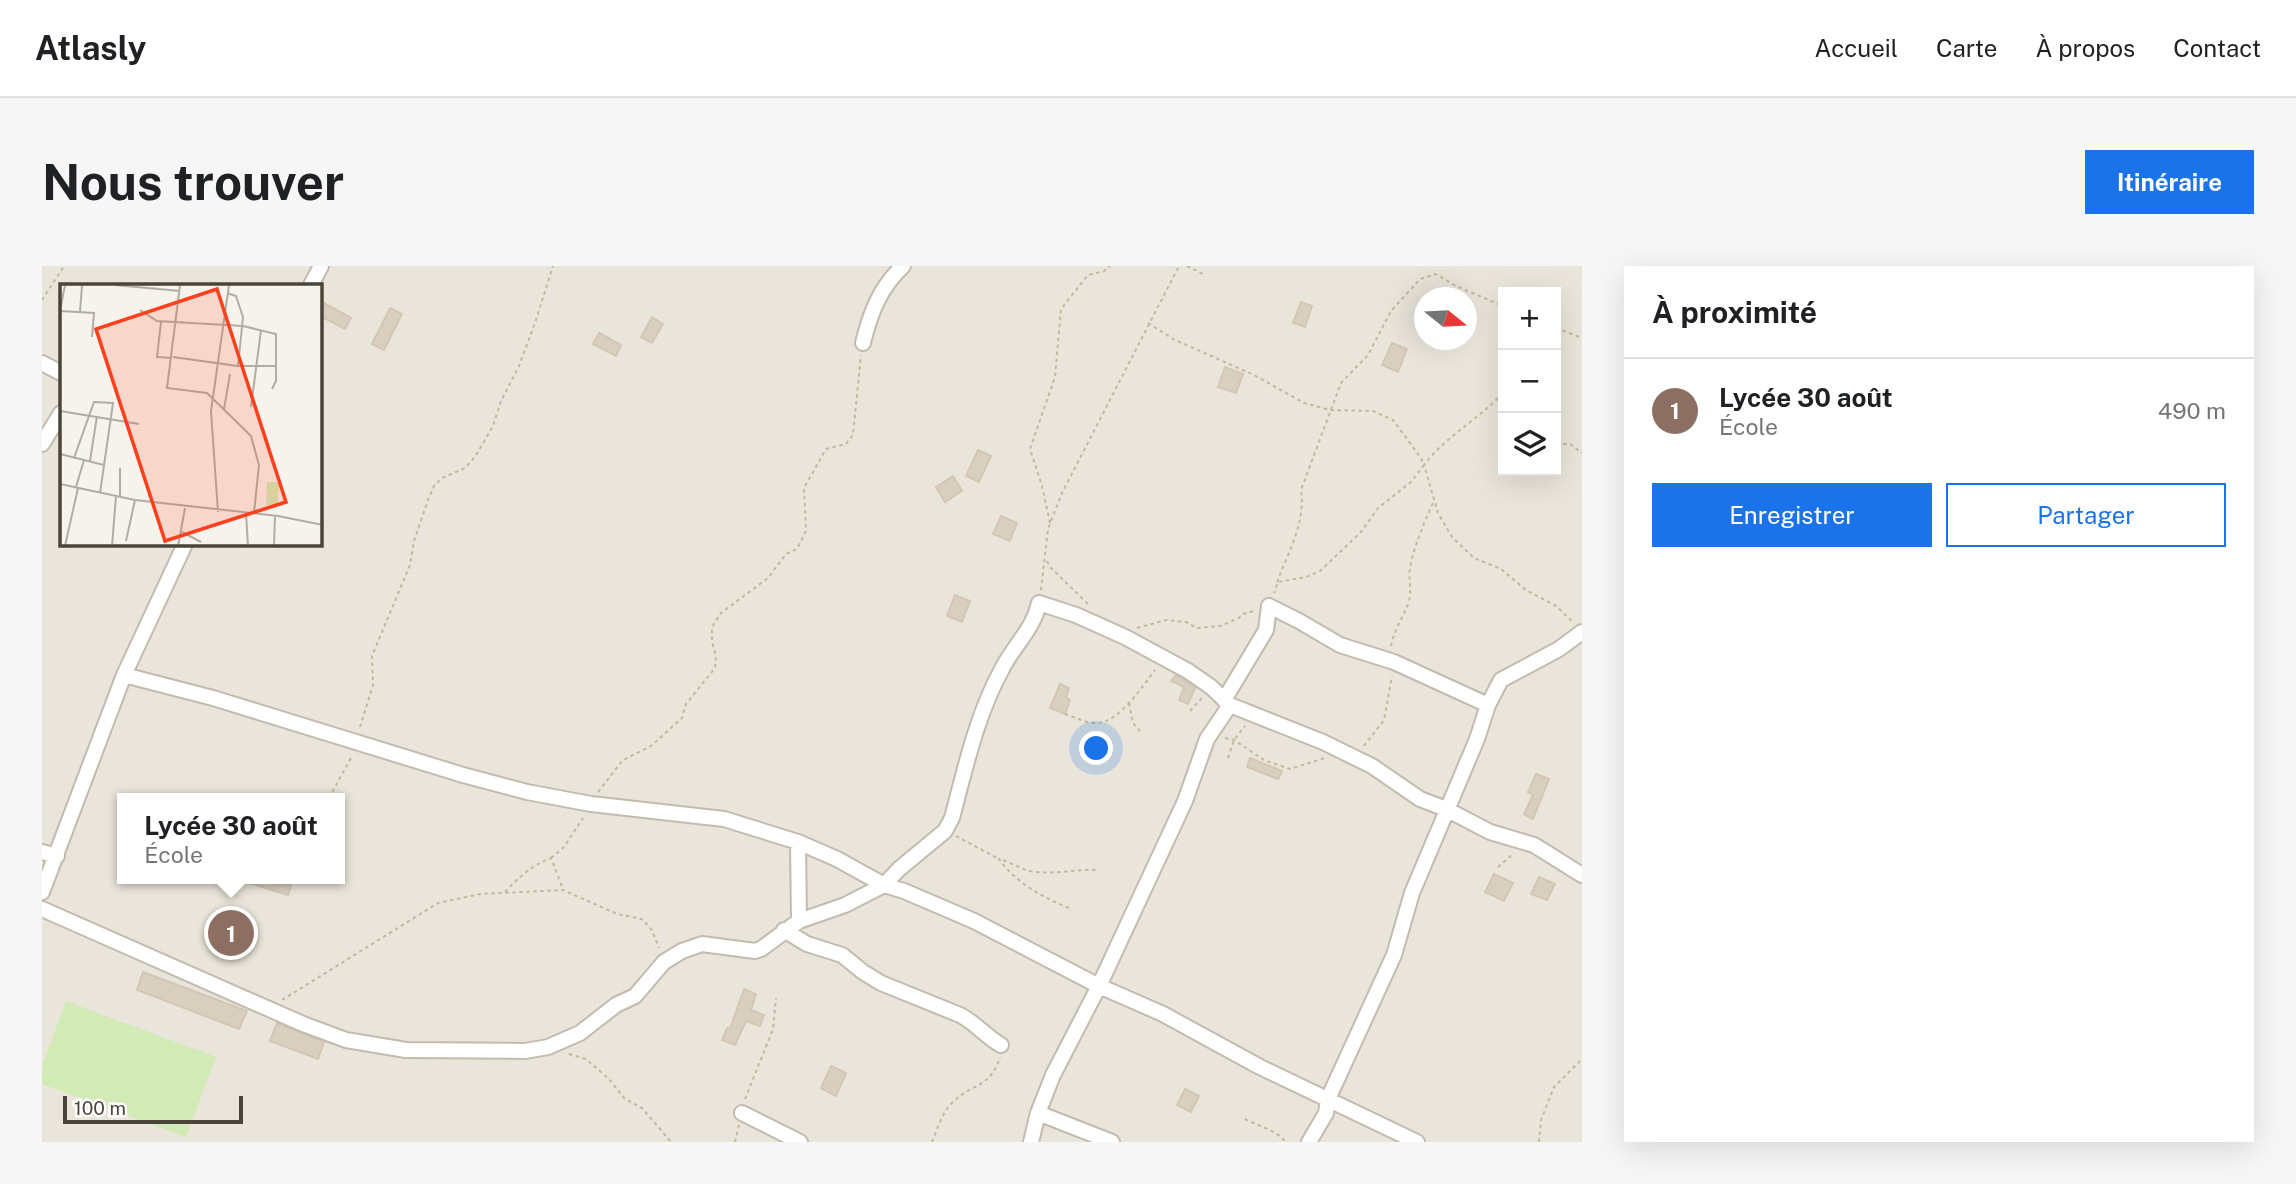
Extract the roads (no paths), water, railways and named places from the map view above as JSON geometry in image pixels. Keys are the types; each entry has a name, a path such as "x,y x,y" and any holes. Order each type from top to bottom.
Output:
{"street":[{"path":"312,284 321,266"},
{"path":"863,343 879,295 903,266"},
{"path":"42,363 60,372"},
{"path":"42,443 60,415"},
{"path":"42,892 49,854 124,675 184,546"},
{"path":"42,908 268,1009 346,1040 406,1050 525,1051 548,1047 580,1033 615,1005 635,996 664,962 682,951 702,944 755,951 761,949 799,921 845,905 884,885 945,831 953,818 985,709 1002,669 1036,618 1039,603 1076,615 1125,637 1212,687 1227,703 1372,766 1420,799 1490,832 1534,845 1582,875"},
{"path":"1031,1142 1038,1113 1053,1075 1099,986 1185,801 1210,735 1266,630 1269,606 1340,645 1394,662 1488,705"},
{"path":"1309,1142 1326,1113 1328,1098 1394,955 1412,893 1488,705 1501,680 1559,649 1578,628"},
{"path":"124,675 213,698 527,792 591,804 724,819 798,842 884,885 974,921 1099,986 1163,1014 1260,1067 1417,1142"},
{"path":"798,842 799,921"},
{"path":"784,930 807,944 842,955 881,983 960,1015 1001,1045"},
{"path":"742,1113 800,1142"},
{"path":"1038,1113 1112,1142"}],"place":[{"name":"Lycée 30 août","path":"231,933"}]}
